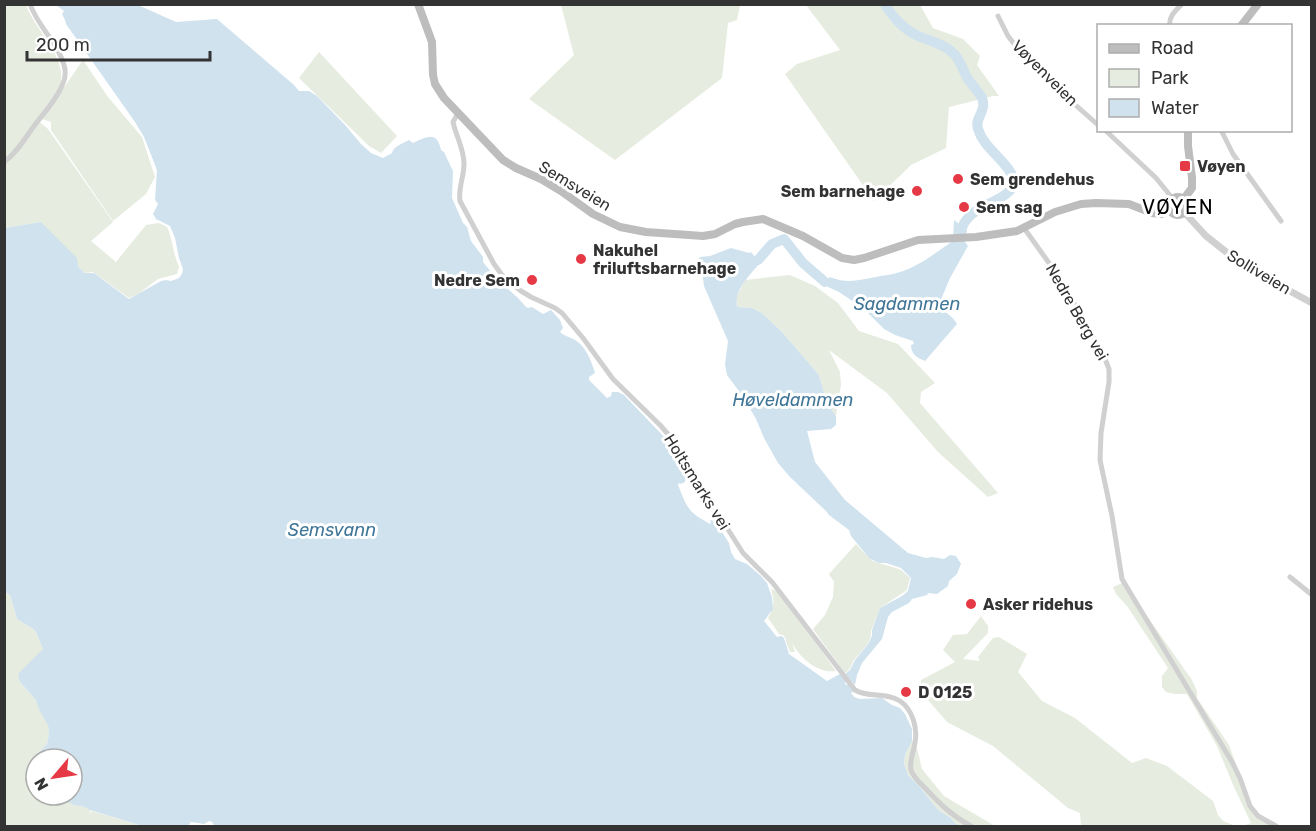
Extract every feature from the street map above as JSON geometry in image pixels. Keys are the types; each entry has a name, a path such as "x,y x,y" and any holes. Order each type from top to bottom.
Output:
{"main road":[{"name":"Semsveien","path":"418,4 432,42 435,84 444,98 503,160 541,179 593,214 620,227 646,232 703,236 715,234 735,224 763,219 794,232 847,260 864,258 918,240 1008,233 1024,228"},
{"path":"1243,24 1258,4"},
{"path":"1170,210 1176,215 1184,212 1186,207 1184,200 1192,188 1188,132"},
{"path":"1170,210 1170,203 1173,199 1184,200"},
{"path":"1024,228 1055,212 1081,204 1129,204 1161,214 1170,210"}],"street":[{"path":"4,162 16,150 50,105 61,89 66,75 61,57 38,22 30,4"},
{"path":"1170,24 1172,15 1182,4"},
{"name":"Vøyenveien","path":"998,16 1008,36 1022,54 1097,124"},
{"name":"Holtsmarks vei","path":"458,113 453,122 464,154 460,201 493,258 494,264 511,283 531,297 543,299 562,313 613,379 675,442 739,547 772,582 855,690 900,701 915,723 916,739 911,771 945,809 971,826"},
{"path":"1107,132 1156,178 1173,199"},
{"path":"1222,132 1233,154 1281,221"},
{"name":"Solliveien","path":"1184,212 1206,236 1244,266 1311,303"},
{"name":"Nedre Berg vei","path":"1024,228 1059,277 1103,354 1109,369 1109,382 1101,425 1100,460 1122,579 1232,762 1250,806 1258,816 1276,826"},
{"path":"1290,577 1311,595"}],"green space":[{"path":"561,4 740,5 737,20 728,23 722,78 615,160 529,99 574,55"},
{"path":"5,5 26,5 58,61 61,71 60,84 37,120 48,129 113,222 91,241 116,262 146,225 159,223 167,227 169,232 179,267 177,274 158,279 129,298 93,272 84,273 41,222 5,228"},
{"path":"806,5 920,5 933,28 963,39 980,56 977,65 999,96 949,107 946,148 911,165 874,201 785,74 797,64 840,50"},
{"path":"319,52 397,136 381,153 369,146 299,78"},
{"path":"83,60 108,97 142,137 155,177 146,194 113,221 51,130 51,122 42,119"},
{"path":"790,275 815,286 838,303 859,331 898,344 935,383 921,392 920,403 998,493 988,497 938,452 887,393 829,350 840,372 841,385 836,416 827,403 819,375 782,332 762,313 752,308 737,307 736,298 745,280"},
{"path":"856,544 872,561 901,570 910,578 907,590 880,608 867,645 845,673 813,629 825,615 833,597 834,582 829,574"},
{"path":"1122,583 1192,680 1197,691 1197,698 1229,745 1251,805 1259,814 1281,826 1243,826 1251,823 1217,746 1187,694 1166,692 1162,687 1162,676 1168,668 1127,606 1116,594 1113,587"},
{"path":"771,589 776,591 836,671 823,670 810,664 792,643 795,652 790,652 786,639 779,634 768,618 773,604"},
{"path":"4,592 10,595 17,619 35,630 43,649 20,682 36,700 48,724 49,734 44,747 24,747 24,807 84,807 91,810 89,815 92,811 139,825 166,826 5,826"},
{"path":"981,616 988,626 988,633 963,659 980,661 978,657 993,638 999,637 1027,654 1018,672 1042,701 1075,718 1132,763 1146,758 1167,766 1213,801 1223,821 1236,826 1081,826 1080,813 1068,808 993,746 947,722 922,693 921,680 955,662 943,650 953,635 967,634"},
{"path":"912,741 916,744 922,769 944,796 995,826 961,826 938,810 908,775 904,764 905,755"}],"water":[{"name":"Semsvann","path":"56,5 138,5 176,22 217,19 299,91 309,91 317,96 371,153 383,158 409,140 413,143 431,137 437,140 453,171 452,198 467,227 471,241 483,257 483,262 526,307 532,307 543,314 551,310 560,320 563,328 560,332 578,342 587,352 595,373 589,377 589,380 607,398 612,392 624,395 668,441 686,476 685,482 678,485 690,509 710,524 710,520 715,521 729,543 735,559 747,564 767,583 773,609 764,621 777,637 784,638 789,654 827,681 840,674 846,685 848,684 854,691 851,693 854,697 882,698 900,708 912,729 912,741 905,755 904,764 908,775 938,810 961,826 218,826 209,821 204,824 191,822 188,826 139,825 84,807 84,747 44,747 49,734 48,725 36,700 20,682 18,674 43,649 35,630 17,619 10,595 5,592 5,228 41,222 77,258 78,266 84,273 94,273 129,299 161,281 179,278 183,269 170,226 156,219 153,214 158,204 155,200 157,170 144,137 66,24 62,14 64,11"},
{"name":"Sagdammen","path":"954,220 967,230 965,242 968,246 940,302 943,309 957,324 925,361 914,354 911,348 913,341 884,329 863,308 828,287 825,282 830,277 847,281 864,279 897,273 914,266 953,241"},
{"name":"Høveldammen","path":"731,248 751,252 760,263 740,289 737,307 752,308 762,313 782,332 819,375 827,403 836,416 836,425 831,429 807,431 815,462 845,500 908,553 926,558 944,559 950,555 956,556 961,564 948,586 937,594 928,593 912,599 892,612 888,617 882,639 862,663 855,685 845,674 868,644 880,608 908,591 911,578 901,568 870,559 851,536 849,530 829,515 790,477 778,463 744,398 727,375 725,364 728,341 704,286 702,270 697,262 700,257 710,256"}],"waterway":[{"path":"885,4 908,30 944,46 957,58 983,100 977,123 981,136 1007,167 1015,181 1008,193 968,218 963,225 959,240"},
{"path":"758,260 772,244 784,239 803,263 825,282"}],"place":[{"name":"Vøyen","path":"1185,166"},
{"name":"Sem grendehus","path":"958,179"},
{"name":"Sem barnehage","path":"917,191"},
{"name":"Sem sag","path":"964,207"},
{"name":"Nakuhel friluftsbarnehage","path":"581,259"},
{"name":"Nedre Sem","path":"532,280"},
{"name":"Asker ridehus","path":"971,604"},
{"name":"D 0125","path":"906,692"}],"district":[{"name":"VØYEN","path":"1178,207"}]}
